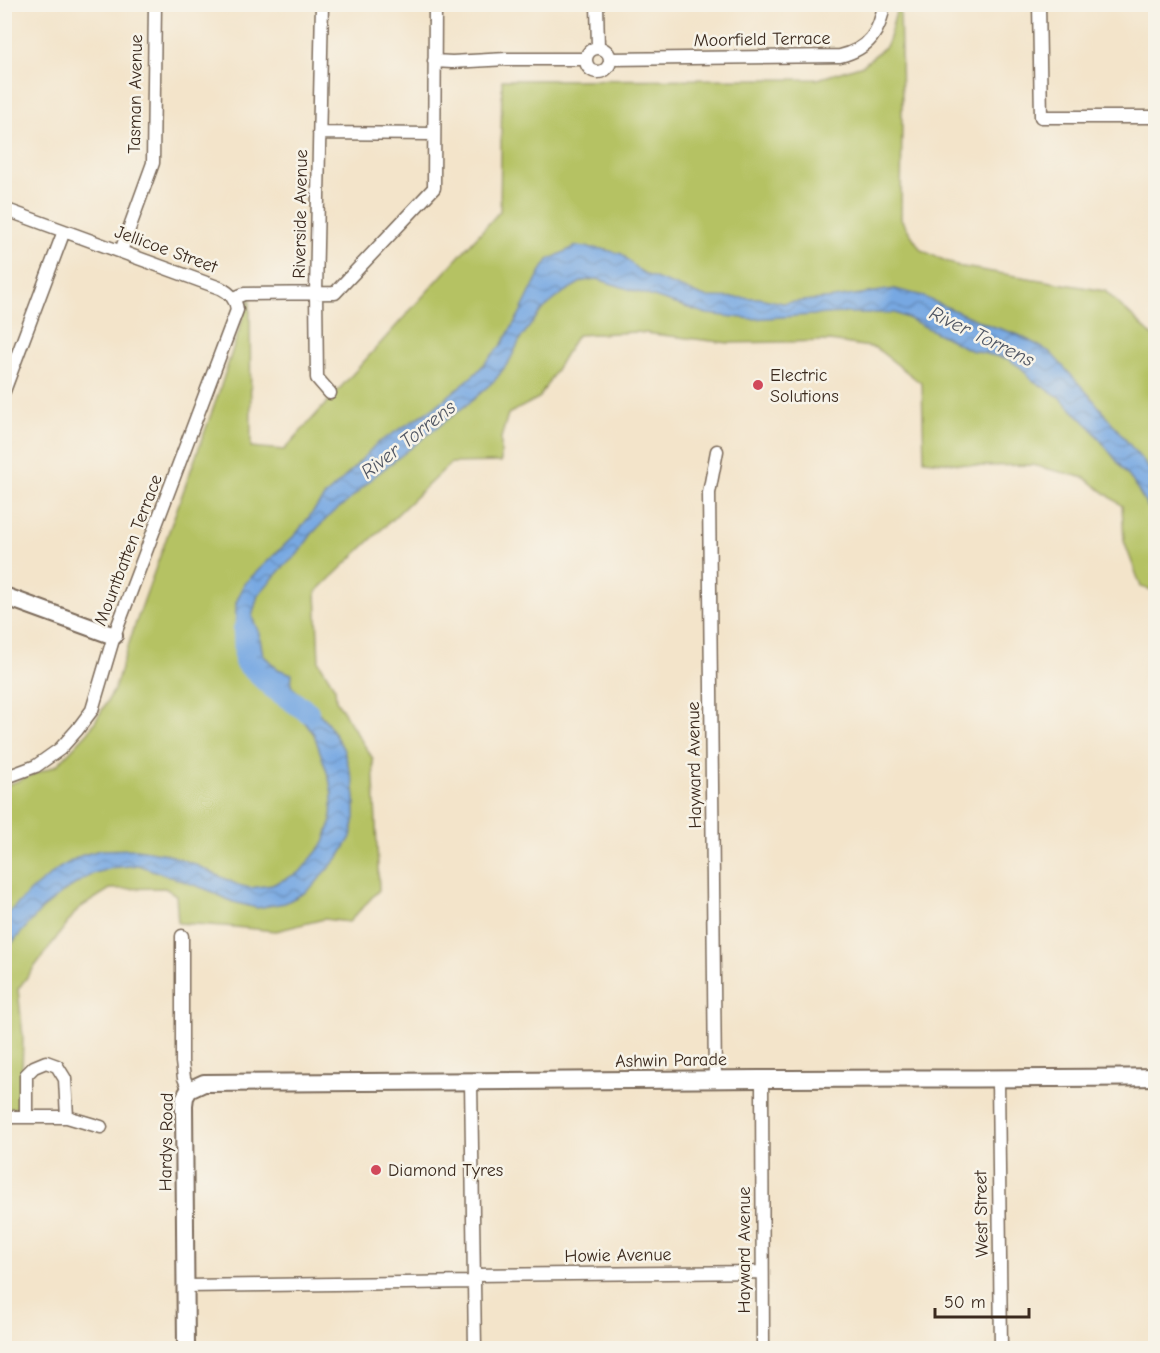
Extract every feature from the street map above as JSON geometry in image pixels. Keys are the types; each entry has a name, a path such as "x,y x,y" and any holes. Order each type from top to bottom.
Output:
{"street":[{"name":"Tasman Avenue","path":"122,251 153,163 155,4"},
{"name":"Riverside Avenue","path":"322,4 316,293 335,293 434,188 435,4"},
{"path":"597,4 598,47"},
{"name":"Moorfield Terrace","path":"610,59 840,56 855,51 872,38 881,21 884,4"},
{"path":"1039,4 1041,117 1155,117"},
{"path":"598,47 606,51 610,59 606,69 601,72 588,67 586,59 590,51 598,47"},
{"path":"434,61 586,59"},
{"path":"319,133 434,134"},
{"name":"Jellicoe Street","path":"4,209 220,288 234,298"},
{"path":"4,391 64,231"},
{"path":"234,298 244,294 316,293 317,378 330,393"},
{"name":"Mountbatten Terrace","path":"4,778 36,766 60,749 92,710 114,636 235,317 237,310 234,298"},
{"name":"Hayward Avenue","path":"715,1079 709,493 717,451"},
{"path":"4,596 114,636"},
{"name":"Hardys Road","path":"182,936 182,1062 184,1078 189,1090 184,1105 186,1348"},
{"path":"26,1116 26,1075 34,1067 46,1062 57,1066 65,1079 67,1117"},
{"name":"Ashwin Parade","path":"189,1090 204,1083 1155,1077"},
{"name":"Hayward Avenue","path":"762,1078 763,1348"},
{"name":"West Street","path":"998,1079 1001,1348"},
{"path":"471,1082 474,1348"},
{"path":"4,1117 67,1117 101,1127"},
{"name":"Howie Avenue","path":"186,1286 762,1272"}],"green space":[{"path":"898,5 900,5 902,106 901,219 921,250 957,266 1105,291 1155,338 1155,591 1141,587 1124,541 1122,506 1085,478 1032,465 981,466 924,460 922,384 876,348 830,341 729,343 636,332 577,335 539,398 508,414 501,438 501,462 451,463 316,592 319,662 335,688 336,700 373,759 379,890 349,922 324,919 276,931 178,923 176,895 165,888 110,889 78,909 18,989 23,1037 21,1108 5,1108 5,786 57,765 90,730 114,690 218,395 250,296 251,447 284,450 500,211 502,80 818,79 863,65 887,45"}],"water":[{"name":"River Torrens","path":"576,246 622,254 637,269 647,275 705,297 759,298 783,303 895,289 919,295 986,324 1019,335 1050,352 1091,397 1155,476 1155,519 1133,482 1091,428 1058,396 1032,380 1020,367 1008,359 970,350 895,313 843,313 752,319 707,314 597,279 583,281 564,292 541,311 496,379 331,514 312,534 297,555 258,595 252,617 259,633 263,655 278,669 292,674 291,686 327,722 343,748 353,781 355,818 351,837 341,854 304,893 285,903 257,908 233,902 208,890 138,865 112,868 92,874 66,890 42,909 5,951 5,916 59,868 80,856 100,850 137,849 167,854 250,888 272,885 300,872 324,843 331,822 332,794 314,734 278,688 241,656 235,643 236,603 244,584 296,534 324,497 376,444 435,407 476,373 502,344 548,260"}],"waterway":[{"name":"River Torrens","path":"244,629 245,662 272,687 308,712"}],"place":[{"name":"Electric Solutions","path":"758,385"},
{"name":"Diamond Tyres","path":"376,1170"}]}
